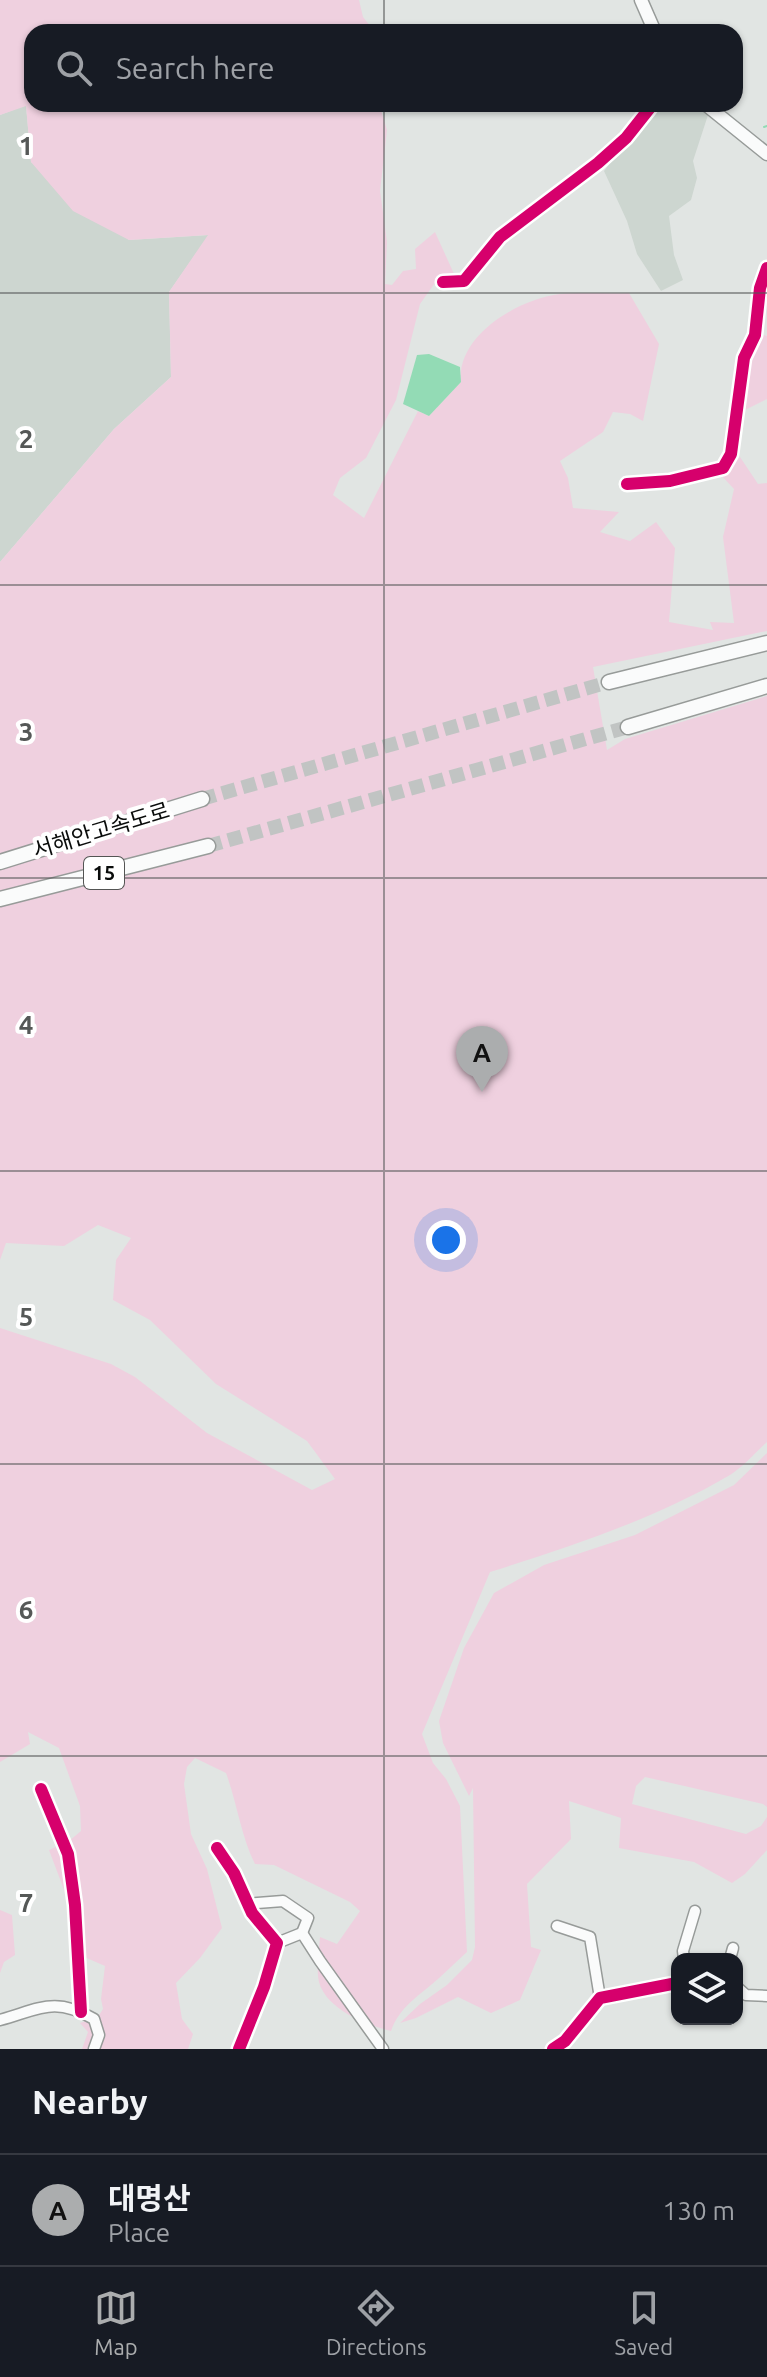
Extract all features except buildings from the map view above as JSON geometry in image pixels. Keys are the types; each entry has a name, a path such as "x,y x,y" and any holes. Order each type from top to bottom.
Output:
{"highway":[{"path":"609,682 767,643"},
{"path":"628,727 767,686"},
{"name":"서해안고속도로","path":"0,862 202,799"},
{"name":"서해안고속도로","path":"0,899 208,846"}],"main road":[{"path":"641,0 652,24"},
{"path":"715,112 767,154"}],"street":[{"path":"443,282 464,281 500,237 598,163 626,138 647,112"},
{"path":"627,484 670,481 723,468 731,454 744,358 755,335 760,288 767,268"},
{"path":"41,1789 68,1854 75,1905 81,2012"},
{"path":"217,1848 234,1873 246,1904 277,1943"},
{"path":"246,1904 283,1901 308,1918 302,1933 277,1943"},
{"path":"683,1953 695,1911"},
{"path":"557,1926 590,1937 600,1998"},
{"path":"302,1933 383,2049"},
{"path":"239,2049 264,1987 277,1943"},
{"path":"553,2049 565,2041 600,1998 671,1984"},
{"path":"743,1992 767,1996"},
{"path":"0,2020 56,2004 94,2019 99,2035 94,2049"}],"shaded area":[{"path":"0,0 359,0 363,17 369,24 24,24 24,107 0,115"},
{"path":"24,106 31,162 129,240 209,235 169,292 171,377 114,429 0,562 0,115"},
{"path":"27,112 381,112 387,130 380,191 387,242 385,284 392,285 403,271 416,269 415,249 435,232 455,276 437,280 420,304 396,400 366,458 340,478 333,495 364,518 418,411 429,416 461,382 462,365 479,335 526,303 560,294 629,293 659,344 643,421 630,414 613,412 603,432 560,461 568,478 573,508 619,512 600,532 630,541 656,522 675,548 669,622 713,630 710,622 734,623 723,537 734,489 720,474 740,457 758,484 767,483 767,631 593,667 607,750 625,739 767,696 767,1442 730,1475 702,1491 643,1518 490,1572 422,1734 433,1763 446,1779 460,1806 467,1952 405,2008 391,2031 370,2025 338,2008 323,1992 319,1982 320,1937 337,1944 360,1911 350,1902 274,1865 255,1864 226,1773 195,1758 187,1767 184,1784 191,1834 207,1869 222,1928 176,1983 182,2019 193,2034 188,2049 82,2049 88,2032 80,2023 98,2017 103,2009 101,1999 105,1966 82,1956 70,1920 66,1895 49,1850 69,1841 81,1831 80,1806 59,1748 28,1732 30,1744 0,1762 0,1328 111,1364 135,1377 207,1433 312,1490 335,1479 307,1441 216,1384 150,1320 113,1300 116,1260 131,1238 98,1225 64,1246 6,1243 0,1260 0,562 114,429 171,377 169,292 208,235 129,240 73,211 31,162"},
{"path":"650,112 705,112 708,115 693,161 697,178 691,200 669,216 674,255 683,280 661,291 637,254 627,221 604,171"},
{"path":"760,334 767,336 767,399 739,413 746,367"},
{"path":"429,354 460,367 461,382 429,416 403,404 417,355"},
{"path":"767,1453 767,1807 645,1777 636,1786 632,1804 746,1834 761,1826 767,1817 767,1850 732,1883 694,1862 619,1848 621,1818 569,1801 571,1839 527,1884 531,1947 541,1950 520,2000 491,2013 458,1997 400,2023 472,1960 475,1947 473,1788 469,1796 443,1743 439,1721 464,1648 494,1593 544,1565 635,1535 734,1485"},
{"path":"0,1910 12,1915 15,1955 4,1962 0,1973"}],"tunnel":[{"path":"202,799 609,682"},
{"path":"208,846 628,727"}],"cycle path":[{"path":"443,282 464,281 500,237 598,163 626,138 647,112"},
{"path":"627,484 670,481 723,468 731,454 744,358 755,335 760,288 767,268"},
{"path":"41,1789 68,1854 75,1905 81,2012"},
{"path":"217,1848 234,1873 252,1913 277,1943 264,1987 239,2049"},
{"path":"553,2049 565,2041 600,1998 671,1984"}],"place":[{"name":"대명산","path":"482,1092"}]}
